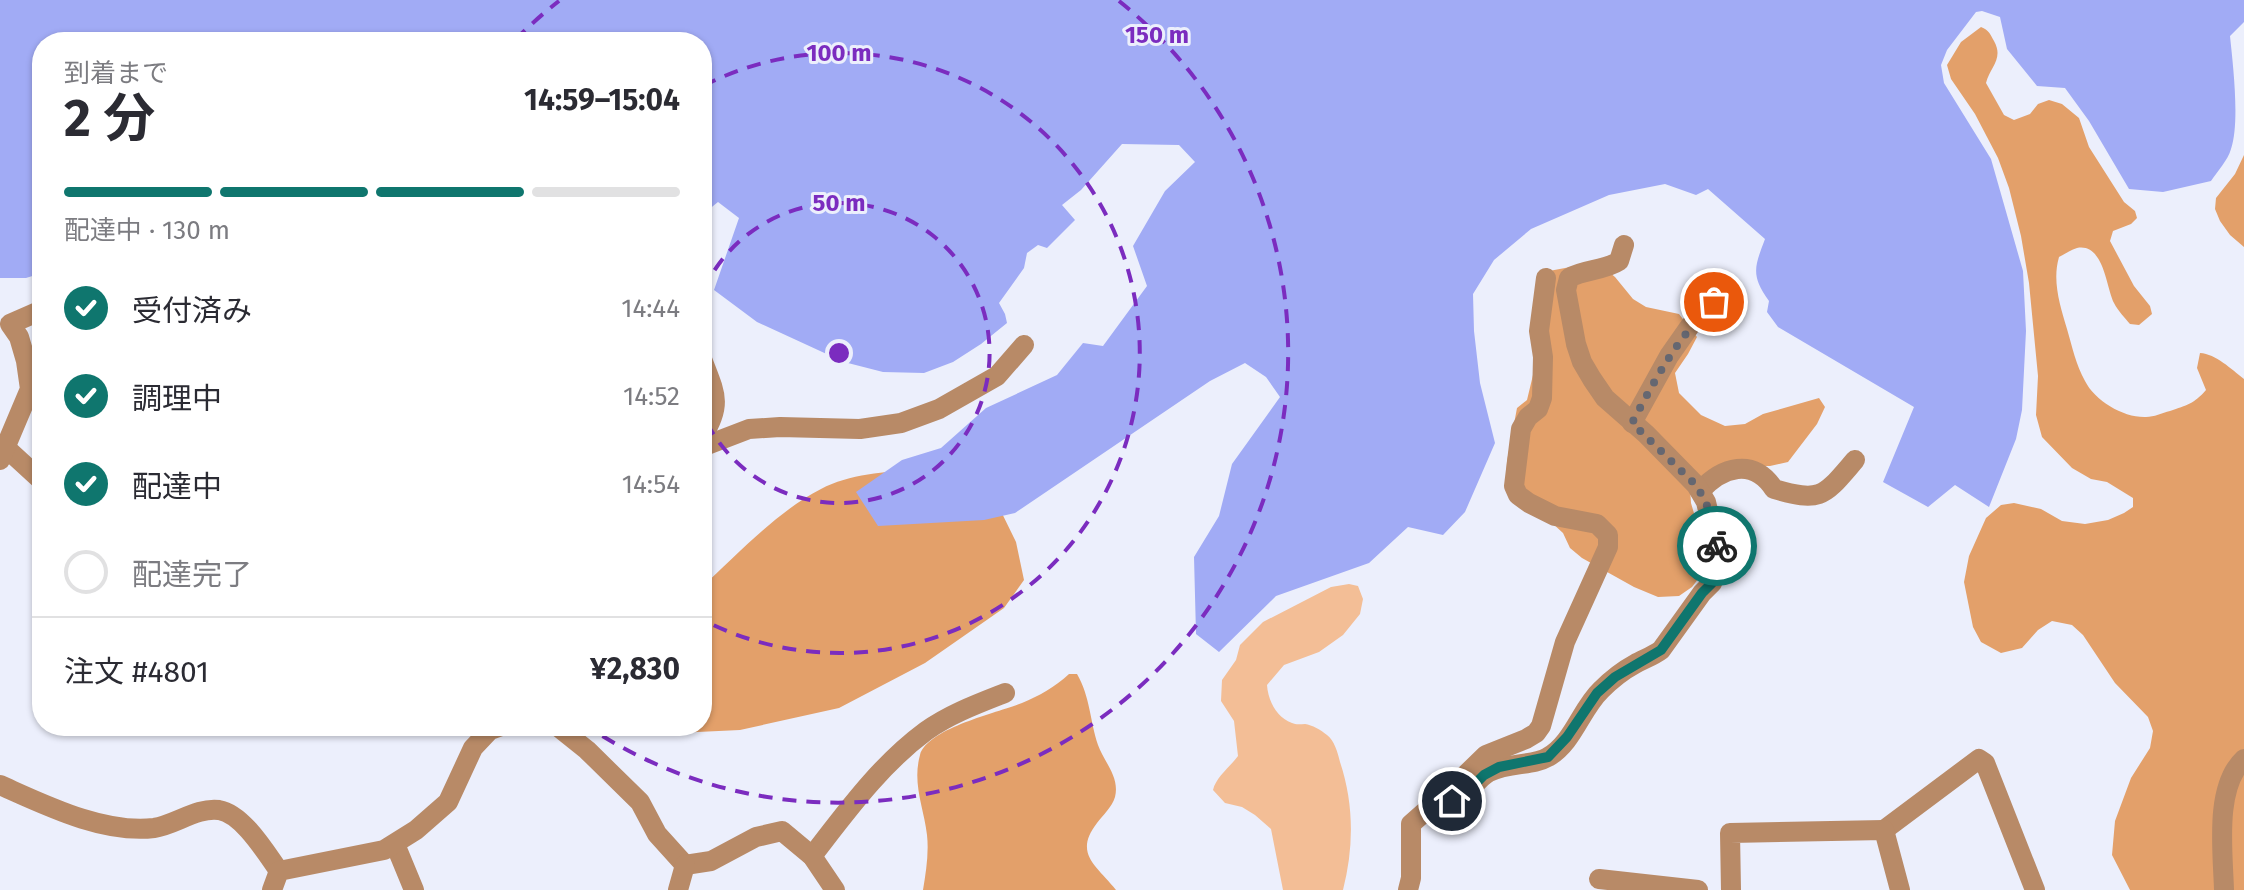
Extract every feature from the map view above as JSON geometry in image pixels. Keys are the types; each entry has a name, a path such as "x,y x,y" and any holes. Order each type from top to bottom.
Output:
{"street":[{"path":"1432,804 1463,796 1484,775 1499,767 1548,757 1567,737 1597,693 1615,677 1661,650 1712,583 1718,568 1717,548 1706,502 1700,491 1669,457 1605,398 1582,362 1576,344 1566,290 1569,278 1577,273 1613,265 1619,261 1624,245"},
{"path":"1408,890 1411,878 1411,824 1486,755 1526,739 1541,726 1565,642 1608,547 1608,535 1597,524 1555,516 1518,495 1514,486 1521,429 1528,417 1538,409 1542,398 1543,357 1539,331 1546,278"},
{"path":"1632,423 1669,356 1690,326 1714,302 1732,299"},
{"path":"32,314 10,324 19,337 32,395"},
{"path":"712,443 749,429 860,429 901,423 939,409 997,376 1024,345"},
{"path":"712,384 716,408 712,416"},
{"path":"32,400 3,454 32,474"},
{"path":"1700,491 1711,479 1731,470 1746,468 1756,471 1774,489 1802,497 1816,496 1826,493 1855,460"},
{"path":"812,856 874,777 897,755 956,713 1005,693"},
{"path":"0,785 43,806 136,829 161,827 204,811 220,810 233,816 252,834 276,880 384,850 416,830 448,802 473,748 484,736"},
{"path":"570,736 640,802 657,834 685,865"},
{"path":"1731,890 1730,833 1884,830 1979,759 1985,763 2035,890"},
{"path":"2224,890 2222,846 2228,782 2244,759"},
{"path":"1884,830 1900,890"},
{"path":"685,865 711,861 756,837 782,831 812,856 835,890"},
{"path":"395,844 414,890"},
{"path":"678,890 685,865"},
{"path":"1599,879 1698,890"}],"shaded area":[{"path":"1981,27 1989,32 1997,47 1997,58 1986,83 2004,115 2014,120 2030,114 2038,104 2049,100 2062,104 2079,118 2089,147 2124,202 2135,211 2137,218 2131,224 2113,231 2110,241 2134,286 2150,306 2152,314 2139,325 2130,324 2116,306 2103,268 2093,252 2077,248 2059,257 2056,275 2060,302 2077,362 2090,388 2103,401 2120,411 2137,417 2149,417 2190,404 2206,390 2197,368 2200,353 2218,359 2244,379 2244,890 2130,890 2112,855 2115,821 2131,778 2150,748 2153,731 2148,717 2115,683 2083,635 2072,625 2052,621 2038,630 2022,648 2001,653 1981,642 1973,627 1964,582 1969,556 1986,518 2001,505 2014,503 2041,509 2062,521 2085,524 2108,520 2133,507 2133,498 2107,482 2091,479 2072,468 2042,437 2036,415 2038,376 2029,283 2009,188 1998,158 1975,114 1951,79 1947,65 1961,42"},
{"path":"2244,155 2244,247 2230,235 2215,209 2216,198 2235,174"},
{"path":"1597,262 1615,277 1633,299 1646,307 1679,314 1697,337 1675,373 1679,393 1701,415 1725,426 1745,424 1763,414 1819,398 1825,407 1817,424 1788,462 1754,466 1690,488 1691,503 1704,548 1702,574 1692,587 1679,596 1658,597 1582,558 1570,548 1563,533 1506,481 1517,408 1527,400 1533,375 1549,271"},
{"path":"917,469 994,497 1016,542 1024,580 1004,608 925,663 839,708 740,730 712,731 712,577 774,521 805,498 832,484 880,473"},
{"path":"1358,586 1363,599 1360,614 1343,635 1319,652 1284,665 1267,685 1271,702 1281,717 1294,724 1313,727 1332,740 1345,778 1350,810 1351,842 1343,890 1283,890 1271,829 1242,807 1225,803 1213,790 1220,776 1238,756 1234,721 1221,701 1222,680 1236,660 1240,645 1263,622 1331,587"},
{"path":"1069,674 1077,674 1081,682 1098,745 1115,783 1114,801 1090,834 1087,851 1095,866 1116,890 923,890 928,842 917,776 920,755 926,745 949,729 1035,697"}],"water":[{"path":"0,0 2244,0 2244,22 2230,36 2235,109 2230,153 2211,181 2163,192 2129,189 2089,121 2065,88 2037,86 2007,49 2000,17 1976,12 1947,50 1941,65 1944,83 1991,159 2023,271 2026,331 2022,410 2016,439 1989,507 1955,485 1928,507 1883,482 1914,407 1778,327 1767,312 1769,301 1757,277 1757,264 1765,239 1708,189 1696,195 1665,184 1609,195 1531,229 1494,260 1473,294 1480,383 1495,443 1465,512 1443,535 1408,527 1369,563 1276,596 1219,652 1196,634 1194,557 1219,516 1232,464 1280,397 1266,377 1245,363 1210,381 1015,513 984,520 878,526 856,492 902,460 941,448 986,408 1057,375 1083,343 1103,346 1147,286 1133,246 1165,191 1195,162 1179,145 1122,144 1081,190 1062,205 1075,220 1047,248 1038,245 1027,253 1024,268 999,303 1007,323 981,344 953,362 924,373 883,372 844,362 757,322 714,290 739,218 718,202 712,207 712,32 32,32 32,276 0,278"}],"way so far":[{"path":"1714,302 1690,326 1669,356 1632,423 1696,485 1706,502 1717,546"}],"route":[{"path":"1452,801 1499,767 1548,757 1558,749 1597,693 1634,664 1653,657 1661,650 1712,583 1718,568 1717,546"}]}
